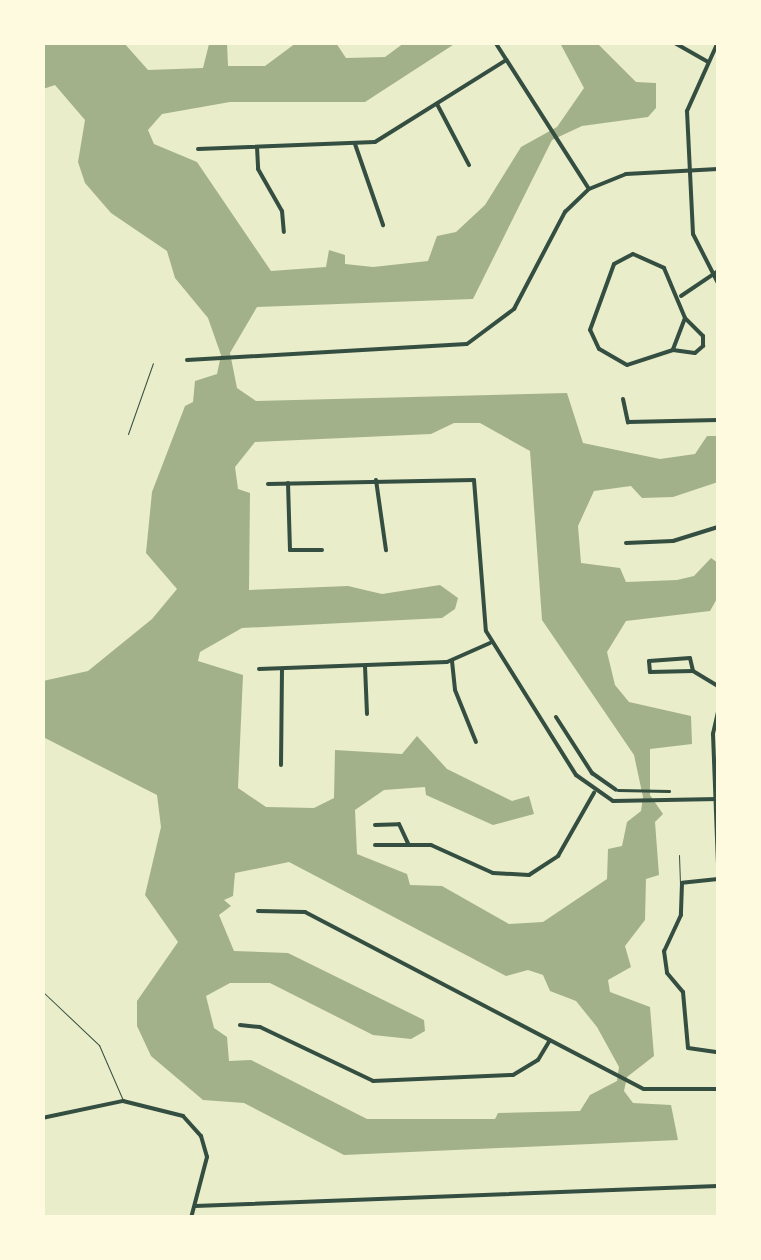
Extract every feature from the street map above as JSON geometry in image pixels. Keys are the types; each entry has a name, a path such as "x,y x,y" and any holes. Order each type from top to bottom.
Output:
{"street":[{"path":"495,42 589,189"},
{"path":"673,42 708,62"},
{"path":"718,42 688,104 693,234 718,283"},
{"path":"198,149 381,140 506,60"},
{"path":"437,104 469,165"},
{"path":"355,144 383,225"},
{"path":"257,148 260,174 282,211 284,232"},
{"path":"187,360 440,349 478,340 514,310 565,212 589,189 626,174 718,169"},
{"path":"673,350 684,318 680,296 659,263 625,256 614,264 590,324 595,344 620,363 652,362 673,350 695,353 703,346 703,336 684,318"},
{"path":"680,296 716,273"},
{"path":"624,399 628,422 718,420"},
{"path":"268,484 472,478 478,488 484,619 491,642 582,782 594,792 637,802 717,799"},
{"path":"376,480 386,550"},
{"path":"288,484 290,548 322,550"},
{"path":"626,543 673,541 718,527"},
{"path":"259,669 452,661 491,642"},
{"path":"693,672 690,658 649,661 650,672 693,672 718,686"},
{"path":"452,661 455,690 476,742"},
{"path":"365,666 367,714"},
{"path":"281,764 282,668"},
{"path":"718,712 718,862"},
{"path":"556,717 592,773 616,790 669,791"},
{"path":"582,782 592,773"},
{"path":"375,845 435,846 500,875 529,875 563,850 594,792"},
{"path":"374,824 401,825 409,845"},
{"path":"718,879 680,886 681,914 664,951 667,973 683,992 689,1050 718,1052"},
{"path":"258,911 305,912 631,1082 658,1091 718,1088"},
{"path":"240,1024 260,1027 374,1081 514,1074 538,1060 550,1040"},
{"path":"42,1118 123,1101 174,1111 198,1132 207,1158 191,1218"},
{"path":"195,1206 718,1186"}],"lane":[{"path":"679,855 680,886"},
{"path":"42,992 108,1058 123,1101"}],"path":[{"path":"128,434 153,362"}],"shaded area":[{"path":"42,43 124,43 148,70 203,68 209,44 227,43 228,66 265,66 296,43 336,43 346,58 385,57 404,43 456,43 365,102 230,102 162,114 148,130 154,144 197,162 271,271 326,267 329,250 345,255 345,264 373,267 428,261 437,236 456,232 485,205 521,147 557,127 584,88 560,43 597,43 636,82 656,83 656,108 648,117 582,126 552,140 473,299 257,307 230,353 237,388 256,401 567,393 583,443 660,459 695,454 707,436 718,436 718,482 673,497 642,498 631,486 594,491 578,526 581,563 620,568 626,582 677,580 694,576 711,558 718,563 718,597 710,611 626,621 607,652 615,685 629,702 691,716 692,744 650,749 650,795 663,814 655,822 659,875 646,879 645,920 625,946 631,967 608,980 610,992 650,1007 654,1056 627,1077 624,1091 633,1103 671,1105 678,1140 344,1155 244,1103 203,1100 151,1056 137,1026 137,1001 178,942 145,895 161,827 157,795 43,737 43,681 88,671 152,619 177,589 146,553 152,492 185,406 193,402 195,381 217,374 221,355 208,318 175,278 167,251 111,213 85,183 78,162 85,120 55,85 43,89","holes":["454,423 480,423 530,451 542,620 634,755 643,797 641,811 627,822 622,846 608,849 607,879 543,922 509,924 442,886 410,885 407,874 357,854 355,810 384,790 425,787 426,795 493,825 534,814 529,796 512,801 447,769 417,736 402,754 335,750 334,798 314,808 266,807 238,788 243,675 198,661 200,652 242,628 442,618 455,609 458,598 440,585 382,594 348,586 249,590 250,493 238,489 235,467 255,442 431,434","289,862 506,976 528,970 543,975 550,991 576,1001 597,1027 619,1067 617,1081 590,1095 580,1111 498,1113 495,1119 367,1119 251,1060 229,1061 227,1037 214,1028 206,996 230,983 270,983 373,1035 411,1039 425,1031 424,1020 288,953 234,951 219,915 231,906 224,900 233,896 235,873"]}]}
